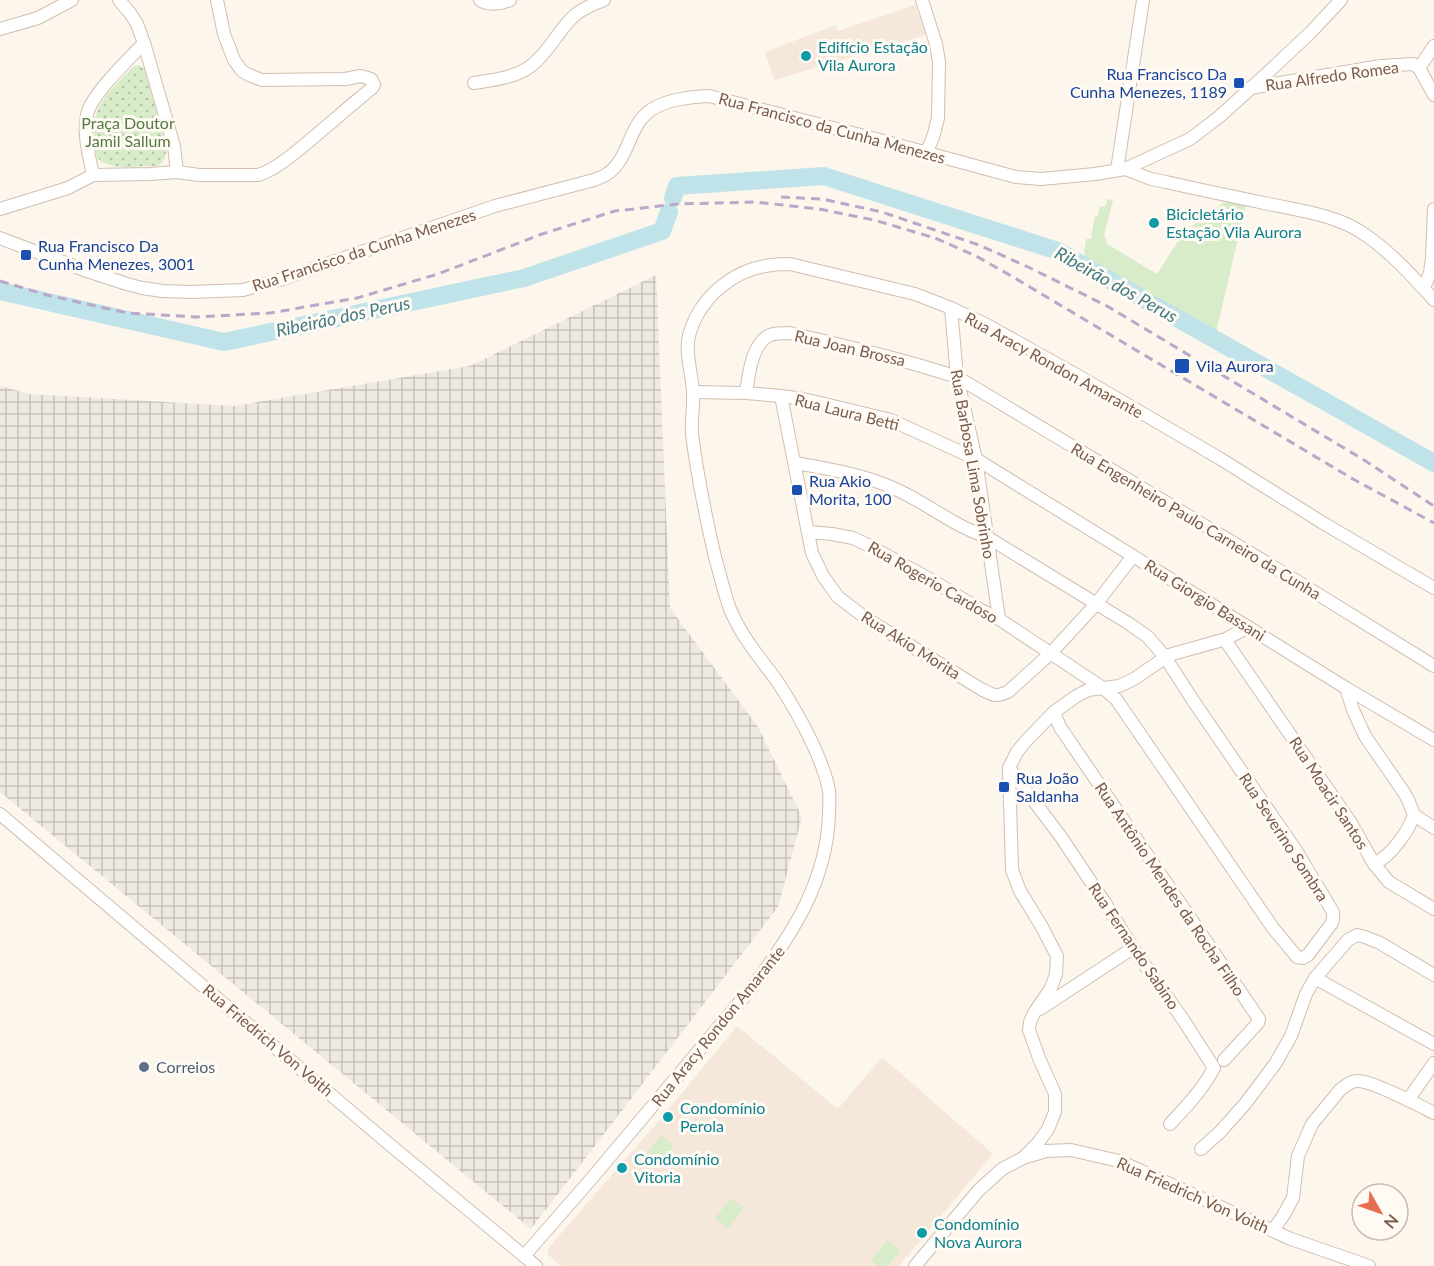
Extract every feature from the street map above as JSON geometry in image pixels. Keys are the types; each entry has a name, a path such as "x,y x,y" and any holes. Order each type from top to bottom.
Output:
{"street":[{"path":"0,29 38,18 72,0"},
{"path":"119,0 137,24 144,43 174,146 177,172"},
{"path":"0,210 68,188 93,175 177,172 199,175 258,175 280,164 374,85 371,79 361,76 345,79 262,80 249,75 242,71 234,60 224,34 217,0"},
{"path":"480,0 491,4 505,3 510,0"},
{"path":"474,83 518,74 531,67 575,15 604,0"},
{"path":"922,0 936,44 939,62 938,117 927,152"},
{"path":"1143,0 1121,169 1159,181 1312,213 1341,222 1364,233 1434,300"},
{"name":"Rua Francisco da Cunha Menezes","path":"0,238 84,270 142,288 163,291 243,290 495,206 594,180 608,174 616,166 628,146 640,120 651,109 668,102 691,97 709,96 726,100 1016,177 1068,178 1121,169 1190,139 1219,117 1310,33 1341,0"},
{"path":"93,175 86,133 89,108 97,95 144,43"},
{"path":"1419,68 1434,46"},
{"name":"Rua Alfredo Romea","path":"1250,88 1381,66 1413,64 1419,68 1434,94"},
{"path":"1424,288 1430,273 1434,209"},
{"name":"Rua Aracy Rondon Amarante","path":"524,1256 754,985 778,953 798,922 824,855 829,792 821,764 808,734 779,684 745,637 730,609 705,514 692,433 693,393 688,346 690,332 699,310 708,298 729,281 748,271 771,265 790,264 915,294 951,308 987,325 1082,378 1434,588"},
{"name":"Rua Barbosa Lima Sobrinho","path":"951,308 957,377 976,459 999,619"},
{"name":"Rua Joan Brossa","path":"746,393 750,366 762,342 771,335 783,333 885,356 957,377"},
{"name":"Rua Engenheiro Paulo Carneiro da Cunha","path":"957,377 1434,666"},
{"path":"693,393 746,393"},
{"name":"Rua Laura Betti","path":"746,393 815,402 891,420 976,459"},
{"name":"Rua Akio Morita","path":"781,396 812,553 823,576 838,597 867,619 981,689 1001,696 1009,691 1051,653 1096,604 1133,556"},
{"name":"Rua Giorgio Bassani","path":"976,459 1434,740"},
{"name":"Rua Severino Sombra","path":"795,463 842,472 894,488 964,528 987,537 1148,637 1165,657 1297,852 1333,912 1332,923 1306,957 1297,957 1273,927 1129,717 1116,699 1103,688"},
{"name":"Rua Rogerio Cardoso","path":"808,532 832,534 862,542 999,619 1103,688"},
{"path":"1023,1158 1048,1129 1055,1112 1055,1094 1030,1033 1030,1022 1051,988 1056,974 1057,956 1020,891 1012,870 1009,768 1019,748 1054,712 1074,697 1088,690 1119,686 1169,655 1225,640 1248,627"},
{"name":"Rua Moacir Santos","path":"1225,640 1351,823 1374,864 1390,853 1414,815"},
{"path":"1346,688 1365,736 1405,794 1414,815 1434,828"},
{"name":"Rua Antônio Mendes da Rocha Filho","path":"1054,712 1070,742 1259,1018 1258,1023 1224,1060"},
{"name":"Rua Fernando Sabino","path":"1009,768 1053,825 1214,1068 1204,1084 1170,1124"},
{"name":"Rua Friedrich Von Voith","path":"0,814 536,1266"},
{"path":"1374,864 1389,882 1434,909"},
{"path":"1201,1149 1245,1104 1275,1064 1291,1036 1306,994 1316,978 1348,940 1357,935 1365,936 1434,975"},
{"path":"1034,1013 1133,948"},
{"path":"1316,978 1434,1044"},
{"path":"1408,1100 1434,1062"},
{"path":"1273,1230 1293,1198 1298,1156 1312,1124 1340,1090 1352,1082 1364,1082 1434,1113"},
{"name":"Rua Friedrich Von Voith","path":"915,1266 978,1191 1002,1169 1023,1158 1046,1152 1071,1150 1119,1161 1292,1239 1369,1266"}],"shaded area":[{"path":"915,5 926,35 774,80 765,52 835,25 838,31"},
{"path":"656,275 670,608 758,727 802,817 778,907 531,1229 0,792 0,386 30,394 234,406 470,366"},
{"path":"737,1026 838,1109 882,1057 993,1154 899,1266 561,1266 547,1254 550,1246 669,1109"}],"green space":[{"name":"Praça Doutor Jamil Sallum","path":"134,66 144,68 165,141 166,155 157,166 121,167 102,162 96,153 94,122 96,115 103,100"},
{"path":"1108,199 1113,200 1104,235 1107,244 1157,274 1188,226 1191,227 1226,201 1246,204 1215,337 1087,260 1084,253 1086,239 1091,239 1095,216 1098,216 1100,206 1105,207"},
{"path":"661,1135 674,1146 658,1166 645,1155"},
{"path":"731,1198 744,1208 727,1229 715,1218"},
{"path":"888,1240 900,1251 888,1266 878,1266 871,1260"}],"waterway":[{"name":"Ribeirão dos Perus","path":"673,198 677,186 824,176 1058,251 1434,463"},
{"name":"Ribeirão dos Perus","path":"0,291 224,342 524,278 662,231 669,212"}],"railway":[{"path":"781,197 822,199 882,212 979,245 1028,267 1107,306 1364,460 1434,506"},
{"path":"0,281 47,295 127,313 196,317 270,313 357,298 438,274 542,234 615,211 678,204 755,202 819,209 874,220 935,238 976,256 1353,479 1434,523"}],"place":[{"name":"Edifício Estação Vila Aurora","path":"806,56"},
{"name":"Rua Francisco Da Cunha Menezes, 1189","path":"1239,83"},
{"name":"Bicicletário Estação Vila Aurora","path":"1154,223"},
{"name":"Rua Francisco Da Cunha Menezes, 3001","path":"26,255"},
{"name":"Vila Aurora","path":"1182,366"},
{"name":"Rua Akio Morita, 100","path":"797,490"},
{"name":"Rua João Saldanha","path":"1004,787"},
{"name":"Correios","path":"144,1067"},
{"name":"Condomínio Perola","path":"668,1117"},
{"name":"Condomínio Vitoria","path":"622,1168"},
{"name":"Condomínio Nova Aurora","path":"922,1233"}]}
